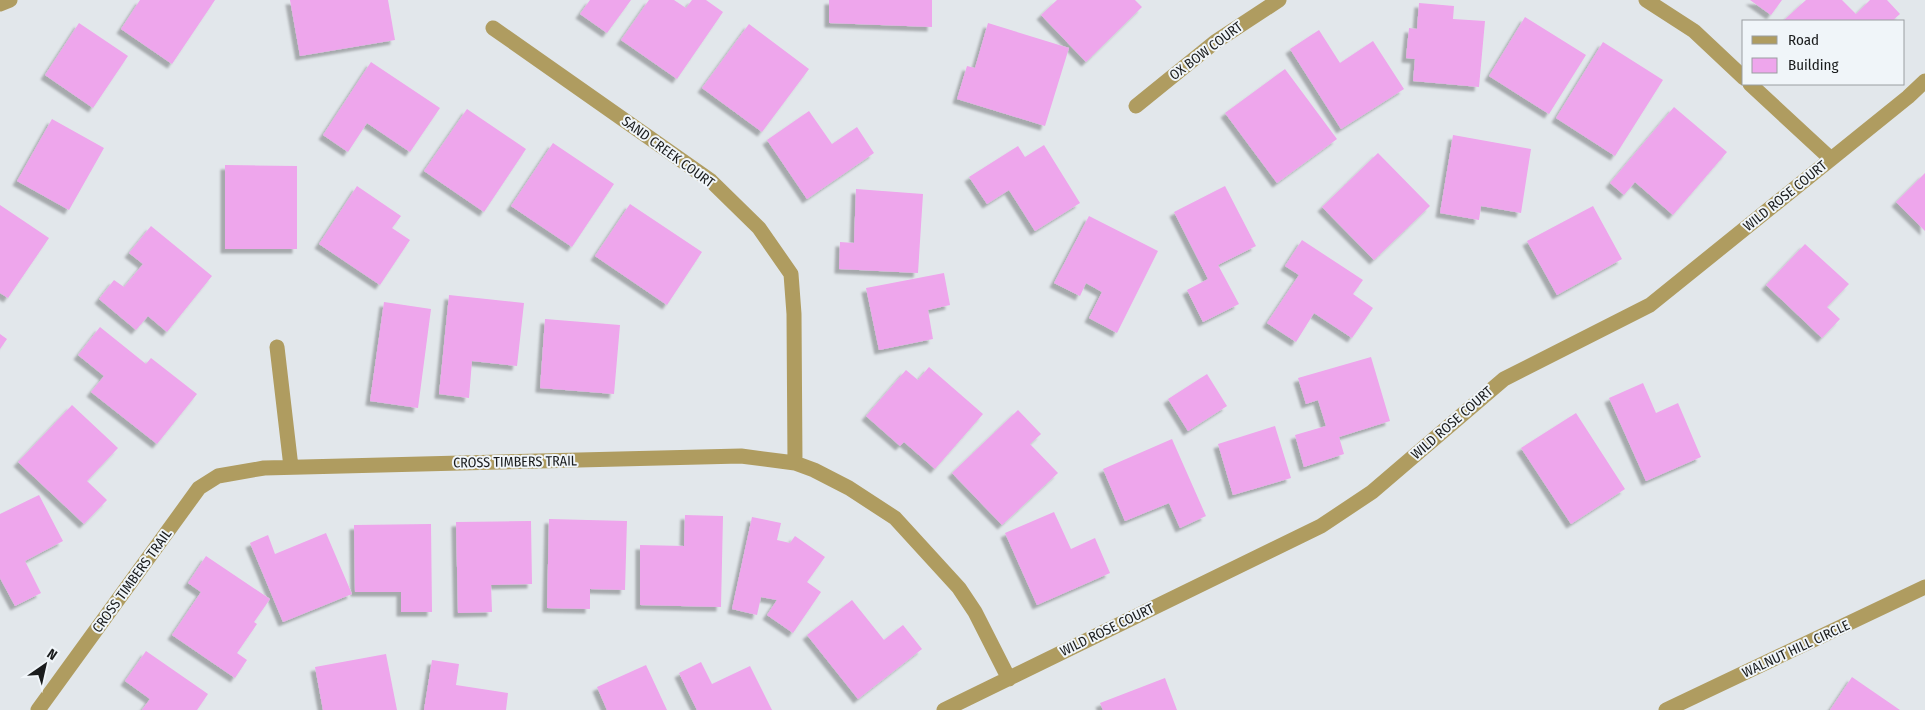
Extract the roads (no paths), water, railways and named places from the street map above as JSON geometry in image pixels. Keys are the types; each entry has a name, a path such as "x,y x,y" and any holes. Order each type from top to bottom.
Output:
{"street":[{"path":"0,4 10,0"},
{"name":"OX BOW COURT","path":"1136,106 1215,42 1279,0"},
{"path":"1646,0 1694,31 1742,76"},
{"name":"SAND CREEK COURT","path":"493,28 711,181 759,228 791,274 794,314 795,463"},
{"name":"WILD ROSE COURT","path":"944,710 1321,526 1372,492 1504,379 1650,305 1832,159 1925,81"},
{"path":"1751,85 1832,159"},
{"path":"277,347 291,468"},
{"name":"CROSS TIMBERS TRAIL","path":"38,710 199,488 218,476 264,468 741,456 795,463 814,470 849,488 895,518 959,588 975,612 1009,679"},
{"name":"WALNUT HILL CIRCLE","path":"1666,710 1925,587"}]}
